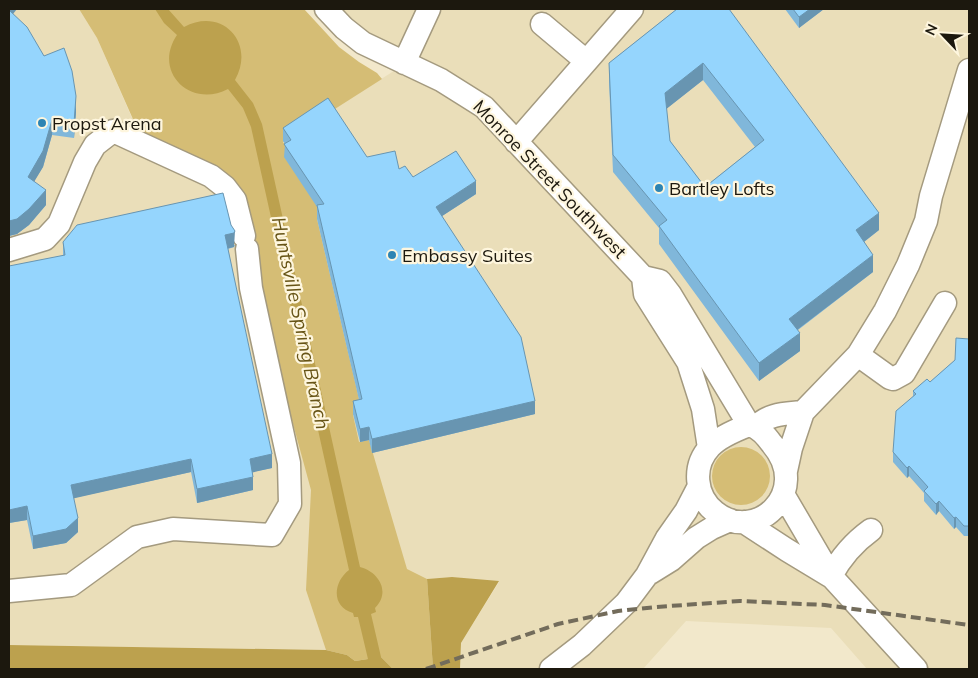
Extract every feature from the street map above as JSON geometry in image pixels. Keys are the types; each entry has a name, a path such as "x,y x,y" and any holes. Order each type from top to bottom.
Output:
{"street":[{"name":"Monroe Street Southwest","path":"326,9 352,36 374,49 448,84 484,107 644,277 660,281 753,426 779,452 784,461 786,471"},
{"path":"404,63 429,9"},
{"path":"516,142 586,61 622,12"},
{"path":"542,24 586,61"},
{"path":"647,575 671,560 696,538 712,528 737,521 756,520 768,514 777,505 786,487 786,471 791,448 803,412 858,355 885,311 908,265 926,221 931,196 969,70"},
{"path":"9,250 45,239 59,224 85,162 96,146 113,131 211,176 225,187 235,200 246,242 251,288 289,463 290,504 272,535 173,529 137,537 71,585 9,591"},
{"path":"644,277 645,294 688,362 703,409 709,448"},
{"path":"858,355 890,378 899,377 904,373 945,302"},
{"path":"803,412 770,416 753,426 719,439 709,448 702,459 698,472 699,486 702,497 710,508 719,515 737,521 831,576"},
{"path":"551,669 618,611 647,575 667,538 686,512 699,486"},
{"path":"783,494 831,576 916,669"},
{"path":"831,576 847,551 871,530"}],"shaded area":[{"path":"9,9 79,9 97,38 132,118 308,193 283,141 397,69 326,9 969,9 969,669 867,669 831,628 686,621 643,669 460,669 461,643 499,582 452,577 427,579 433,669 393,669 381,657 347,655 326,650 9,645"},
{"path":"79,9 304,9 339,47 377,73 382,79 283,142 321,184 317,219 362,412 353,415 359,442 369,440 407,569 427,579 433,669 393,669 381,657 355,661 347,655 326,650 306,590 311,490 229,180 140,135 97,38"},
{"path":"741,447 752,449 765,460 770,476 768,487 757,500 741,505 730,503 717,492 712,476 714,465 725,452"}],"water":[{"name":"Huntsville Spring Branch","path":"155,9 168,9 184,27 198,22 211,21 222,25 232,32 238,41 241,53 240,66 235,80 253,103 262,124 360,567 373,573 381,583 382,596 375,608 376,612 371,614 381,657 393,669 9,669 9,645 326,650 347,655 355,661 368,659 358,617 354,617 353,613 346,610 338,600 337,587 349,570 251,127 243,108 228,89 214,94 201,94 189,90 179,83 172,74 169,62 170,49 177,35 164,23"},
{"path":"452,577 499,581 461,643 460,669 433,669 427,579"}],"building":[{"path":"677,9 729,9 879,213 856,230 873,255 789,319 800,333 759,363 659,226 667,220 613,155 609,63","holes":["703,63 764,140 705,187 670,141 665,93"]},
{"path":"793,9 810,9 799,17"},
{"name":"Propst Arena","path":"9,10 27,27 44,56 64,48 72,71 76,96 74,123 52,120 43,151 28,177 46,190 29,209 17,219 9,221"},
{"name":"Embassy Suites","path":"328,98 367,157 395,151 399,169 405,166 413,177 456,151 476,181 436,207 521,337 535,401 372,439 369,427 360,429 353,401 362,399 317,205 324,204 284,144 291,140 283,128"},
{"path":"223,193 231,225 235,231 225,235 272,454 250,459 253,477 197,489 191,459 71,485 78,518 66,529 33,536 27,506 9,510 9,266 65,255 63,242 77,225"},
{"path":"956,338 969,339 969,526 964,526 956,517 954,518 939,501 936,504 924,491 928,487 893,452 896,411 916,394 913,391 927,379 930,382 955,360"}],"railway":[{"path":"426,669 558,624 618,611 656,607 740,601 825,605 969,625"}],"place":[{"name":"Propst Arena","path":"42,123"},
{"name":"Bartley Lofts","path":"659,188"},
{"name":"Embassy Suites","path":"392,255"}]}
